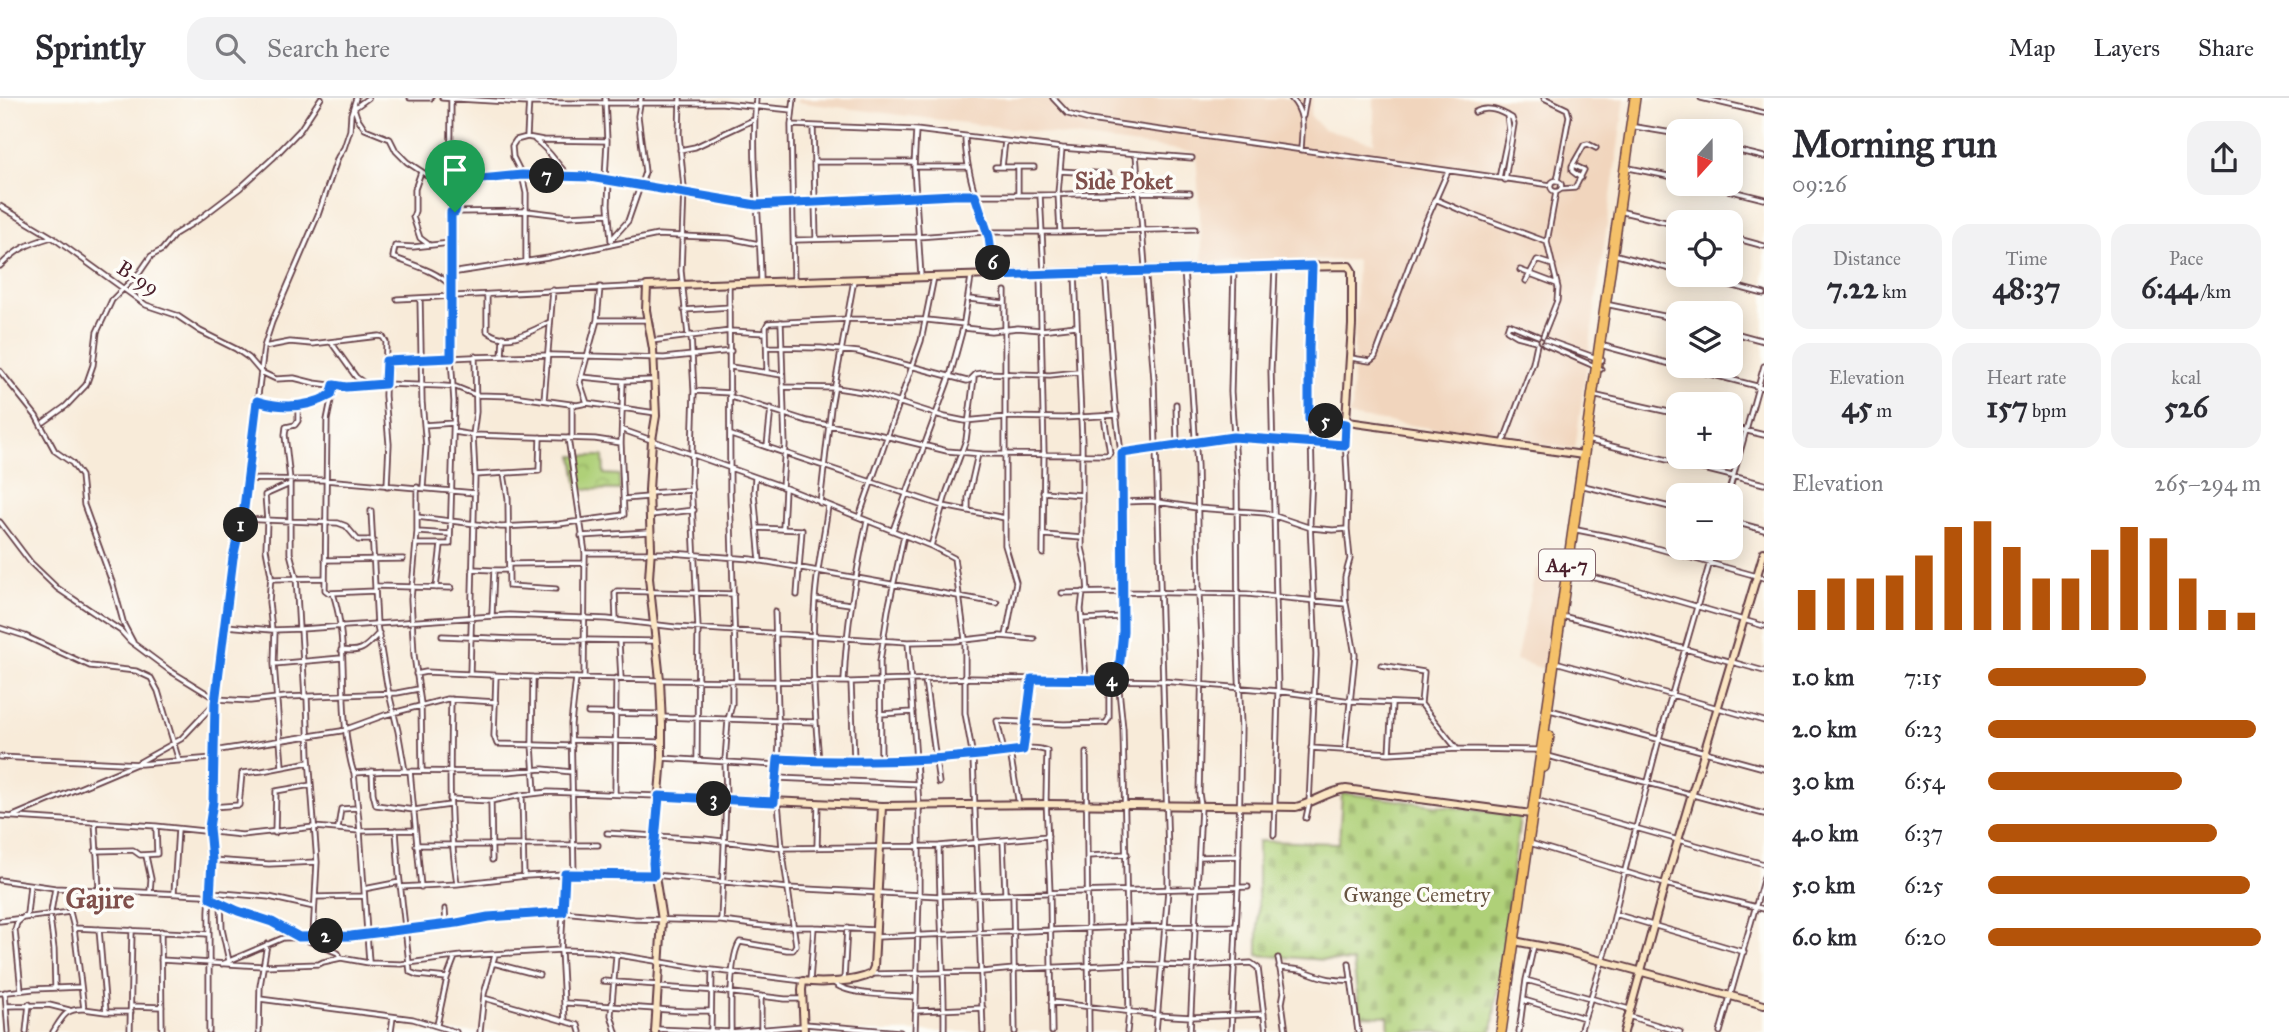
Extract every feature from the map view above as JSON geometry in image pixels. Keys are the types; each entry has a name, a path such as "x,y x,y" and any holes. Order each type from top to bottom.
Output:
{"highway":[{"name":"A4-7","path":"1507,1032 1531,814 1566,618 1597,396 1599,363 1604,346 1636,127 1637,98"},
{"name":"A4-7","path":"1550,710 1583,455 1637,98"},
{"name":"A4-7","path":"1501,1032 1533,844 1543,753"}],"main road":[{"path":"655,1030 662,920 654,875 655,836 662,758 660,681 649,578 649,495 656,380 647,320 647,286 1349,266 1352,268 1346,422 1583,455"},
{"path":"1624,1032 1665,884 1744,621 1760,577 1764,552"},
{"path":"659,796 882,806 1046,804 1296,807 1346,789 1531,814"},
{"path":"803,1027 802,999 807,982 844,980 871,974 876,934 882,806"},
{"path":"1517,941 1601,960 1764,1005"}],"street":[{"path":"44,422 66,406 86,385 93,365 97,332 112,300 140,272 151,256 162,250 175,234 240,188 273,158 300,130 321,98"},
{"path":"209,1032 212,860 209,828 215,701 264,347 318,215 338,157 344,148 356,98"},
{"path":"353,109 368,98"},
{"path":"410,98 431,98"},
{"path":"442,98 528,101 698,100 792,110"},
{"path":"756,98 753,120 761,283"},
{"path":"794,98 791,125 794,282"},
{"path":"1053,98 1068,114 1089,120 1551,185 1557,181 1569,116 1567,108 1544,98"},
{"path":"1291,98 1303,118"},
{"path":"1301,150 1306,98"},
{"path":"1701,98 1764,113"},
{"path":"417,544 450,544 454,432 450,285 453,212 451,99"},
{"path":"611,243 628,221 645,172 646,161 638,121 641,100"},
{"path":"680,100 680,150 684,191 682,284 690,335 694,391 692,490 699,680 697,759"},
{"path":"527,136 528,101"},
{"path":"605,101 611,243"},
{"path":"353,109 365,128 390,139 396,150 421,172 442,184 451,201"},
{"path":"1475,112 1482,109 1497,110 1512,118 1514,124 1499,179"},
{"path":"680,150 695,147 753,120"},
{"path":"791,125 916,130 1062,148 1192,158"},
{"path":"813,126 816,239"},
{"path":"1636,127 1666,132"},
{"path":"916,130 915,197 921,278"},
{"path":"526,262 528,211 522,175 513,157 516,140 527,136 607,141"},
{"path":"965,137 967,167 985,232 989,237 994,276"},
{"path":"534,138 556,157 559,167 569,176"},
{"path":"1002,167 1005,141"},
{"path":"1504,180 1508,145"},
{"path":"1581,178 1572,172 1573,165 1584,145 1595,148"},
{"path":"1060,232 1058,193 1062,148"},
{"path":"1743,152 1764,157"},
{"path":"1136,154 1154,379 1168,890 1156,1032"},
{"path":"814,162 967,167"},
{"path":"1551,185 1552,190 1575,187 1584,170 1573,165"},
{"path":"995,167 1034,167"},
{"path":"1018,167 1018,195"},
{"path":"1629,168 1666,176"},
{"path":"1060,171 1109,174"},
{"path":"1350,358 1370,361 1375,356 1435,198 1448,171"},
{"path":"421,172 415,189 413,217 420,238 429,245"},
{"path":"453,212 462,191 474,182 522,175 607,180 756,205 791,201 975,195 1190,193"},
{"path":"1503,443 1557,301 1557,284 1547,242 1561,184 1557,181"},
{"path":"1743,193 1764,198"},
{"path":"1040,195 1044,554"},
{"path":"1435,198 1547,242"},
{"name":"B-99","path":"0,206 54,236 146,305 176,315 236,349 250,358 261,372"},
{"path":"453,212 528,211 568,216 608,214"},
{"path":"1623,212 1666,222"},
{"path":"794,240 918,237 985,232 1195,229"},
{"path":"451,273 526,262 658,235 729,238 760,244"},
{"path":"0,266 27,243 54,236"},
{"path":"1743,240 1764,246"},
{"path":"450,285 432,273 393,257 395,246 451,243"},
{"path":"1617,255 1666,268"},
{"path":"1527,281 1537,260 1553,265"},
{"path":"1306,818 1309,804 1316,655 1309,419 1312,266"},
{"path":"1274,835 1278,691 1271,370 1275,267"},
{"path":"1231,1032 1238,888 1241,726 1237,479 1231,380 1234,268"},
{"path":"1184,269 1197,466 1202,683 1199,793 1201,807 1190,1032"},
{"path":"1520,270 1557,284"},
{"path":"1105,272 1122,453 1123,592 1118,680 1123,729 1127,854 1127,1032"},
{"path":"1075,274 1082,456 1082,538 1086,592 1082,619 1086,680"},
{"path":"859,517 901,402 927,320 934,277"},
{"path":"893,530 950,376 964,326 971,277"},
{"path":"820,503 829,426 854,280"},
{"path":"721,921 725,760 734,680 735,630 730,470 729,284"},
{"path":"397,299 647,286"},
{"path":"587,403 581,388 582,377 597,320 600,287"},
{"path":"1737,287 1764,294"},
{"path":"544,400 553,290"},
{"path":"1005,291 1004,545 1016,582 1006,636"},
{"path":"487,295 487,331 491,335 520,336 550,322"},
{"path":"420,298 426,446 423,487"},
{"path":"968,299 1005,303"},
{"path":"1610,305 1666,317"},
{"path":"684,310 730,307"},
{"path":"767,372 766,324 848,319 927,320 991,331 1076,326"},
{"path":"597,320 647,320"},
{"path":"781,322 783,528"},
{"path":"1599,363 1541,341 1509,324 1507,330 1511,333 1541,341 1599,363"},
{"path":"651,341 730,331 766,333"},
{"path":"1743,335 1764,341"},
{"path":"264,347 290,342 312,344 383,337 386,342 385,384 389,444 387,486"},
{"path":"502,357 503,337"},
{"path":"331,342 356,377 369,386"},
{"path":"1604,346 1666,363"},
{"path":"767,347 843,349 878,355 967,381 982,373 1078,373"},
{"path":"386,361 475,356 654,358 731,351"},
{"path":"470,674 475,492 475,356"},
{"path":"1732,483 1761,387 1764,366"},
{"path":"731,367 782,375"},
{"path":"0,371 36,416 55,451 72,463 81,475 84,505 113,585 124,625 136,646"},
{"path":"261,372 276,379 294,378 346,387 385,384 452,387 476,395 587,403 656,413"},
{"path":"931,546 962,453 970,420 974,376"},
{"path":"582,377 623,381 656,380"},
{"path":"1725,378 1761,387"},
{"path":"417,517 474,526 508,527 625,515 621,443 623,381"},
{"path":"334,385 327,420 325,590 333,593 376,589 451,589"},
{"path":"783,387 836,388 869,393 958,420 1117,415"},
{"path":"694,391 731,395 829,426 962,453 1104,456 1110,453 1104,417"},
{"path":"257,401 278,407 314,404 331,395"},
{"path":"1597,396 1666,411"},
{"path":"572,404 570,438 585,553 583,678"},
{"path":"1176,404 1177,445"},
{"path":"298,405 298,421 295,425 286,427 285,435 290,482 290,553 296,578 304,661 317,862 313,936"},
{"path":"767,446 771,408"},
{"path":"1309,419 1346,422 1347,529 1350,559 1345,577 1346,604 1355,655 1346,751"},
{"path":"424,425 454,423"},
{"path":"1743,429 1764,435"},
{"path":"623,430 868,520 954,558 965,639 965,713 973,757 983,1032"},
{"path":"454,432 595,439 621,443"},
{"path":"731,436 943,506 1005,518"},
{"path":"475,475 538,471 540,437"},
{"path":"1122,453 1233,437 1345,445"},
{"path":"1591,441 1764,484"},
{"path":"968,510 968,498 978,454"},
{"path":"504,474 509,583 511,587 556,589"},
{"path":"755,478 760,561"},
{"path":"247,479 290,482 325,480 475,492"},
{"path":"282,766 269,602 271,579 266,549 265,495 290,482"},
{"path":"1584,486 1666,506"},
{"path":"417,487 418,532 412,588 416,674 421,704 422,771"},
{"path":"624,499 692,490"},
{"path":"1043,492 1082,495"},
{"path":"1121,502 1158,502 1266,513 1311,528 1347,529"},
{"path":"818,761 813,635 818,570 828,506"},
{"path":"650,515 694,510"},
{"path":"371,511 377,625 389,694 408,771 421,887"},
{"path":"242,519 345,526 358,540 373,540"},
{"path":"844,681 850,604 868,520"},
{"path":"0,522 44,576 121,631 136,646 215,701 389,694 418,690"},
{"path":"1743,524 1764,530"},
{"path":"758,528 802,530 797,595"},
{"path":"1577,530 1628,540 1760,577"},
{"path":"418,532 450,534"},
{"path":"581,536 649,532"},
{"path":"881,760 880,681 883,639 904,535"},
{"path":"1045,536 1082,538"},
{"path":"436,588 441,544"},
{"path":"585,553 733,557 799,566 997,603"},
{"path":"325,560 403,559"},
{"path":"1580,1032 1615,914 1659,739 1711,560"},
{"path":"508,564 584,564"},
{"path":"472,569 509,570"},
{"path":"492,615 494,570"},
{"path":"1571,572 1764,626"},
{"path":"271,579 325,578"},
{"path":"616,620 617,591 734,594"},
{"path":"333,593 341,627 345,729 354,773 360,831 369,963"},
{"path":"1062,593 1238,594 1346,604"},
{"path":"815,598 850,604"},
{"path":"731,1032 733,961 737,944 740,942 779,950 793,950 796,945 776,802 778,720 775,611"},
{"path":"226,626 300,629 413,623 492,615 586,618 908,642 1006,636 1034,639"},
{"path":"1082,619 1122,617"},
{"path":"1566,618 1764,671"},
{"path":"0,628 25,636 90,666 136,671 151,678 159,691 179,761"},
{"path":"341,650 361,650 379,633"},
{"path":"442,636 654,641"},
{"path":"619,641 621,678"},
{"path":"908,642 919,806 915,1032"},
{"path":"274,664 341,658"},
{"path":"1559,663 1764,721"},
{"path":"1381,665 1424,672 1421,704 1457,749"},
{"path":"416,674 426,672 660,681 851,682 966,678 1163,681 1278,691 1351,701 1421,704"},
{"path":"496,676 494,736 497,744 572,746"},
{"path":"533,677 535,793"},
{"path":"574,875 572,740 576,678"},
{"path":"615,678 615,794"},
{"path":"1023,750 1032,679"},
{"path":"925,680 939,783"},
{"path":"1004,752 996,722 1106,723 1109,718 1109,680"},
{"path":"851,682 854,760"},
{"path":"213,751 345,729 421,704 451,699 496,702"},
{"path":"451,699 450,802 457,884"},
{"path":"11,816 136,764 175,742 215,701"},
{"path":"1390,753 1392,704"},
{"path":"1550,710 1764,768"},
{"path":"880,714 913,712"},
{"path":"588,713 815,722"},
{"path":"572,740 661,741"},
{"path":"1311,748 1390,753 1457,749 1543,753 1693,797 1764,814"},
{"path":"662,758 778,762 936,760 1023,750 1047,751 1052,1032"},
{"path":"1010,752 1019,805"},
{"path":"1086,753 1089,1032"},
{"path":"0,757 136,764 213,758"},
{"path":"212,807 239,805 242,773 309,762"},
{"path":"354,773 505,772 535,769 572,772"},
{"path":"372,771 376,805 414,810 450,802 491,801 535,793 659,796"},
{"path":"777,778 918,784"},
{"path":"275,833 276,791 311,785"},
{"path":"522,794 524,876"},
{"path":"491,801 492,860"},
{"path":"1539,801 1764,864"},
{"path":"817,848 818,804"},
{"path":"338,828 341,809 356,808"},
{"path":"0,816 156,826 242,835 314,827 360,831 415,830"},
{"path":"94,822 100,889"},
{"path":"95,851 133,850 140,855 155,855 158,851 156,826"},
{"path":"174,893 178,829"},
{"path":"396,830 412,974 447,978"},
{"path":"607,833 705,839 782,848 939,846 1048,836"},
{"path":"1003,841 1005,893"},
{"path":"1533,844 1665,884 1764,909"},
{"path":"415,845 598,845"},
{"path":"939,846 944,1032"},
{"path":"1088,856 1127,854"},
{"path":"146,856 151,879 150,892"},
{"path":"1199,857 1239,856"},
{"path":"212,860 269,864 317,862"},
{"path":"363,889 400,885 421,887 565,874 654,875 788,888 939,896 1248,887"},
{"path":"565,874 561,950 565,1021"},
{"path":"1720,1032 1764,877"},
{"path":"0,880 55,888 202,895 272,922 338,953 341,958"},
{"path":"21,990 15,933 22,917 27,914 30,885"},
{"path":"55,888 50,914 55,988"},
{"path":"69,889 84,1009"},
{"path":"210,892 269,897 314,907"},
{"path":"1013,894 1015,1032"},
{"path":"315,897 364,896"},
{"path":"221,904 222,929 229,961"},
{"path":"445,909 446,924"},
{"path":"0,921 70,912"},
{"path":"222,964 283,938 351,936 488,917 563,912 662,920 721,921 772,927 848,928 876,934 917,935 1236,926"},
{"path":"1615,914 1744,952"},
{"path":"161,960 262,966 319,964 341,958 369,963 409,963 495,954 594,951 807,982 814,927"},
{"path":"74,928 209,934"},
{"path":"844,980 848,928"},
{"path":"99,929 106,1012"},
{"path":"130,1032 132,930"},
{"path":"161,931 162,1032"},
{"path":"259,1032 262,966 267,944"},
{"path":"1520,1032 1526,980 1534,944"},
{"path":"480,1032 484,998 495,954"},
{"path":"616,956 611,1015 617,1032"},
{"path":"437,1025 447,978 455,957"},
{"path":"1278,958 1284,992 1282,1003 1286,1032"},
{"path":"492,963 539,975"},
{"path":"871,974 981,972 1129,964 1195,966 1251,963 1256,966 1266,1032"},
{"path":"1349,963 1358,1032"},
{"path":"1279,967 1291,971 1305,971 1334,981 1352,980"},
{"path":"709,1031 712,970"},
{"path":"1526,980 1591,998 1680,1032"},
{"path":"603,981 802,999"},
{"path":"833,981 837,986 852,990 916,997"},
{"path":"8,1032 7,1006 3,993 81,988"},
{"path":"761,996 761,1030"},
{"path":"484,998 578,1025 580,1032"},
{"path":"260,999 393,1016 431,1023 456,1032"},
{"path":"1524,1000 1584,1018"},
{"path":"1051,1002 1191,1017 1264,1013"},
{"path":"566,1003 711,1011"},
{"path":"7,1006 29,1004 69,1010 131,1012"},
{"path":"26,1032 29,1004"},
{"path":"131,1006 162,1007"},
{"path":"914,1011 982,1008"},
{"path":"53,1032 64,1013 69,1010"},
{"path":"391,1032 393,1016"},
{"path":"430,1032 431,1023"},
{"path":"655,1030 731,1032 803,1027 900,1032"}],"shaded area":[{"path":"798,98 1313,98 1310,115 1323,129 1374,143 1374,98 1625,98 1575,449 1348,416 1352,407 1357,260 1203,262 1196,152 797,102"},
{"path":"1536,568 1561,571 1547,670 1516,660"}],"green space":[{"path":"573,456 603,456 604,474 619,475 620,490 578,489"},
{"name":"Gwange Cemetry","path":"1342,793 1520,816 1492,1032 1389,1032 1388,1016 1360,1015 1353,962 1258,955 1258,841 1339,843"}],"district":[{"name":"Side Poket","path":"1124,181"},
{"name":"Gajire","path":"100,898"}],"route":[{"path":"522,175 590,177 756,205 791,201 975,195 985,232 989,237 994,276 1312,266 1309,419 1346,424 1345,445 1233,437 1122,453 1123,631 1118,680 1032,679 1023,750 936,760 778,759 774,802 659,796 654,875 565,874 563,912 488,917 351,936 299,937 272,922 210,898 212,860 209,828 213,802 215,703 233,558 244,508 257,401 278,407 314,404 331,395 334,385 346,387 385,384 386,361 451,358 451,212 455,212 462,191 474,182 522,175"}]}
